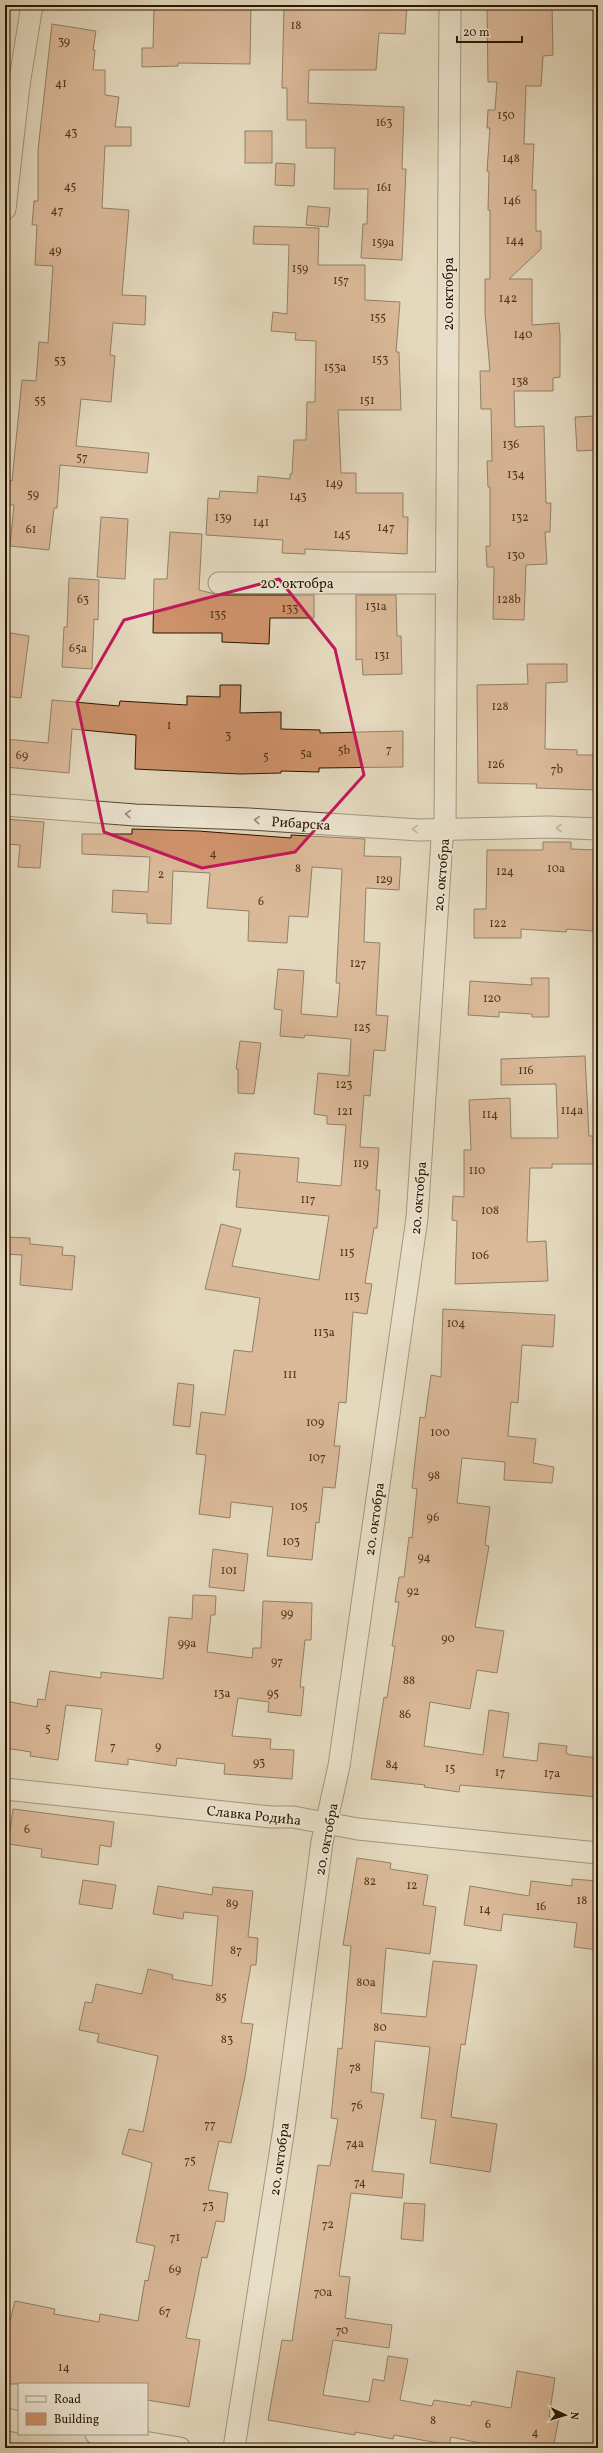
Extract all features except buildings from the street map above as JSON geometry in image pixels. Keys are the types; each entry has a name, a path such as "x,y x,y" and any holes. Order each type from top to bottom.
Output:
{"street":[{"path":"5,209 19,85 32,5"},
{"name":"20. октобра","path":"234,2448 284,2128 322,1842 328,1824 341,1751 417,1218 442,846 445,829 448,582 450,5"},
{"name":"20. октобра","path":"219,583 448,582"},
{"name":"Рибарска","path":"5,805 135,815 249,819 419,830 548,827 598,830"},
{"name":"Славка Родића","path":"5,1789 271,1817 293,1817 358,1829 598,1852"},
{"path":"5,2419 18,2422"},
{"path":"102,2435 180,2448"}],"highlighted area":[{"path":"279,579 335,649 364,775 295,852 202,868 104,832 77,702 124,620"}]}
